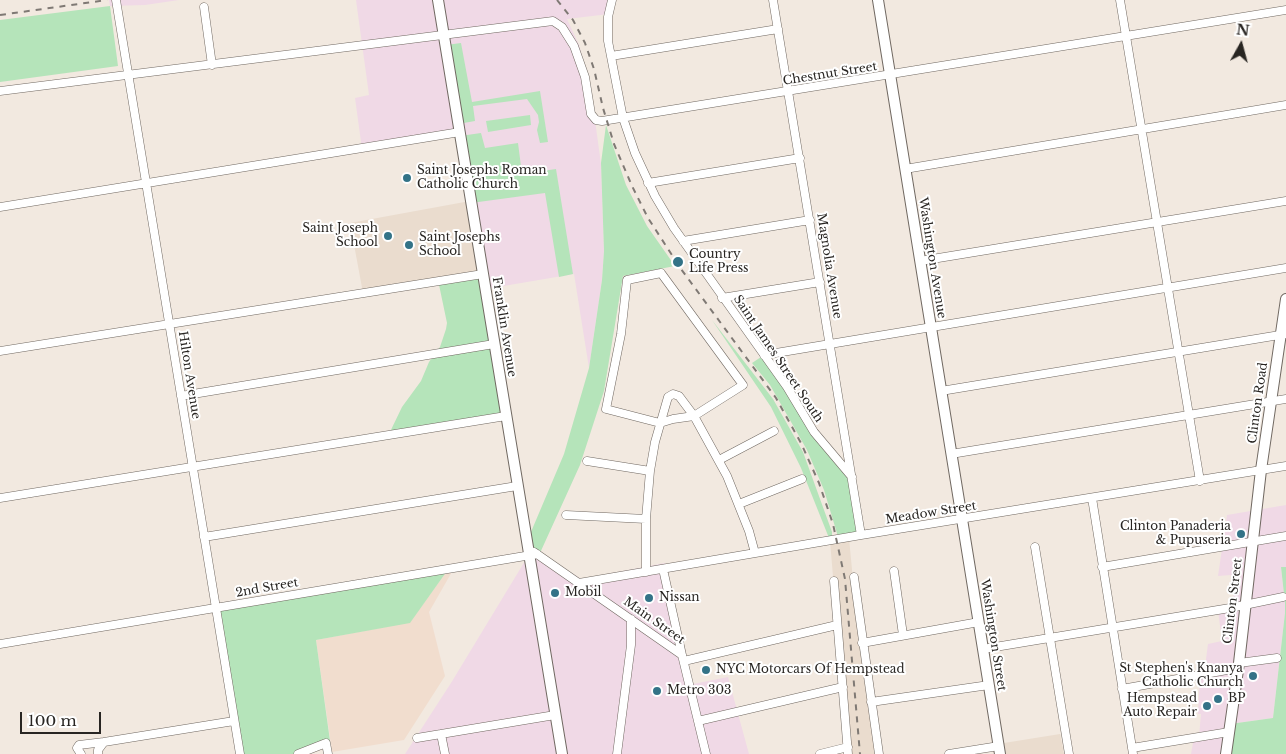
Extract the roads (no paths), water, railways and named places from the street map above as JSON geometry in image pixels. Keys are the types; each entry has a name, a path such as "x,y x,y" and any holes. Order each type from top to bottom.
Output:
{"main road":[{"name":"Franklin Avenue","path":"438,0 506,416 531,553 562,754"},
{"name":"Washington Avenue","path":"878,0 962,520"},
{"name":"Clinton Road","path":"1256,510 1271,402 1283,334 1286,299"},
{"name":"Clinton Street","path":"1226,754 1239,665 1256,510"},
{"name":"Washington Street","path":"962,520 1000,750"}],"street":[{"name":"Hilton Avenue","path":"116,0 240,754"},
{"name":"Saint James Street South","path":"612,0 608,26 611,56 623,118 648,183 683,242 787,387 814,432 852,477"},
{"name":"Magnolia Avenue","path":"774,0 861,535"},
{"path":"1120,0 1200,481"},
{"path":"204,7 212,65"},
{"name":"Chestnut Street","path":"444,35 556,22 564,29 580,59 591,114 594,119 602,122 1286,10"},
{"path":"611,56 778,29"},
{"path":"0,92 444,35"},
{"path":"905,168 1286,106"},
{"path":"0,207 460,132"},
{"path":"648,183 800,158"},
{"path":"920,261 1286,201"},
{"path":"683,242 810,220"},
{"path":"764,355 1286,268"},
{"path":"661,273 743,385 694,416 660,423 606,409 621,334 628,280 661,273"},
{"path":"0,351 483,274"},
{"path":"722,298 820,282"},
{"path":"941,391 1283,334"},
{"path":"181,396 494,344"},
{"path":"646,572 646,519 650,471 660,423 668,397 671,394 679,396 694,416 719,460 739,504 755,553"},
{"path":"951,454 1286,399"},
{"path":"0,498 506,416"},
{"path":"719,460 774,431"},
{"path":"834,455 848,452"},
{"path":"587,461 650,471"},
{"name":"Meadow Street","path":"579,583 1286,466"},
{"path":"739,504 802,479"},
{"path":"204,537 518,486"},
{"path":"1092,498 1133,751 1229,732"},
{"path":"566,515 646,519"},
{"path":"1102,567 1286,536"},
{"path":"1035,547 1069,754"},
{"name":"Main Street","path":"531,553 632,619 683,658 706,754"},
{"name":"2nd Street","path":"0,644 531,553"},
{"path":"663,569 683,658 837,625"},
{"path":"894,571 903,636"},
{"path":"854,578 879,754"},
{"path":"820,754 848,751 834,581"},
{"path":"983,649 1230,608 1283,597"},
{"path":"617,754 631,644 632,619"},
{"path":"862,642 979,622"},
{"path":"1122,689 1277,658"},
{"path":"871,702 989,685"},
{"path":"698,721 843,687"},
{"path":"417,738 556,715"},
{"path":"81,754 78,748 79,745 234,721"},
{"path":"441,734 445,754"},
{"path":"98,754 98,750 104,742"},
{"path":"298,754 326,743 328,754"},
{"path":"949,754 1000,750"}],"railway":[{"path":"0,15 107,0"},
{"path":"557,0 573,20 585,43 614,144 648,218 681,269 776,398 801,443 819,483 833,524 845,579 860,754"}],"place":[{"name":"Saint Josephs Roman Catholic Church","path":"407,178"},
{"name":"Saint Joseph School","path":"388,236"},
{"name":"Saint Josephs School","path":"409,245"},
{"name":"Country Life Press","path":"678,262"},
{"name":"Clinton Panaderia & Pupuseria","path":"1241,534"},
{"name":"Mobil","path":"555,593"},
{"name":"Nissan","path":"649,598"},
{"name":"NYC Motorcars Of Hempstead","path":"706,670"},
{"name":"St Stephen's Knanya Catholic Church","path":"1253,676"},
{"name":"Metro 303","path":"657,691"},
{"name":"BP","path":"1218,699"},
{"name":"Hempstead Auto Repair","path":"1207,706"}]}
